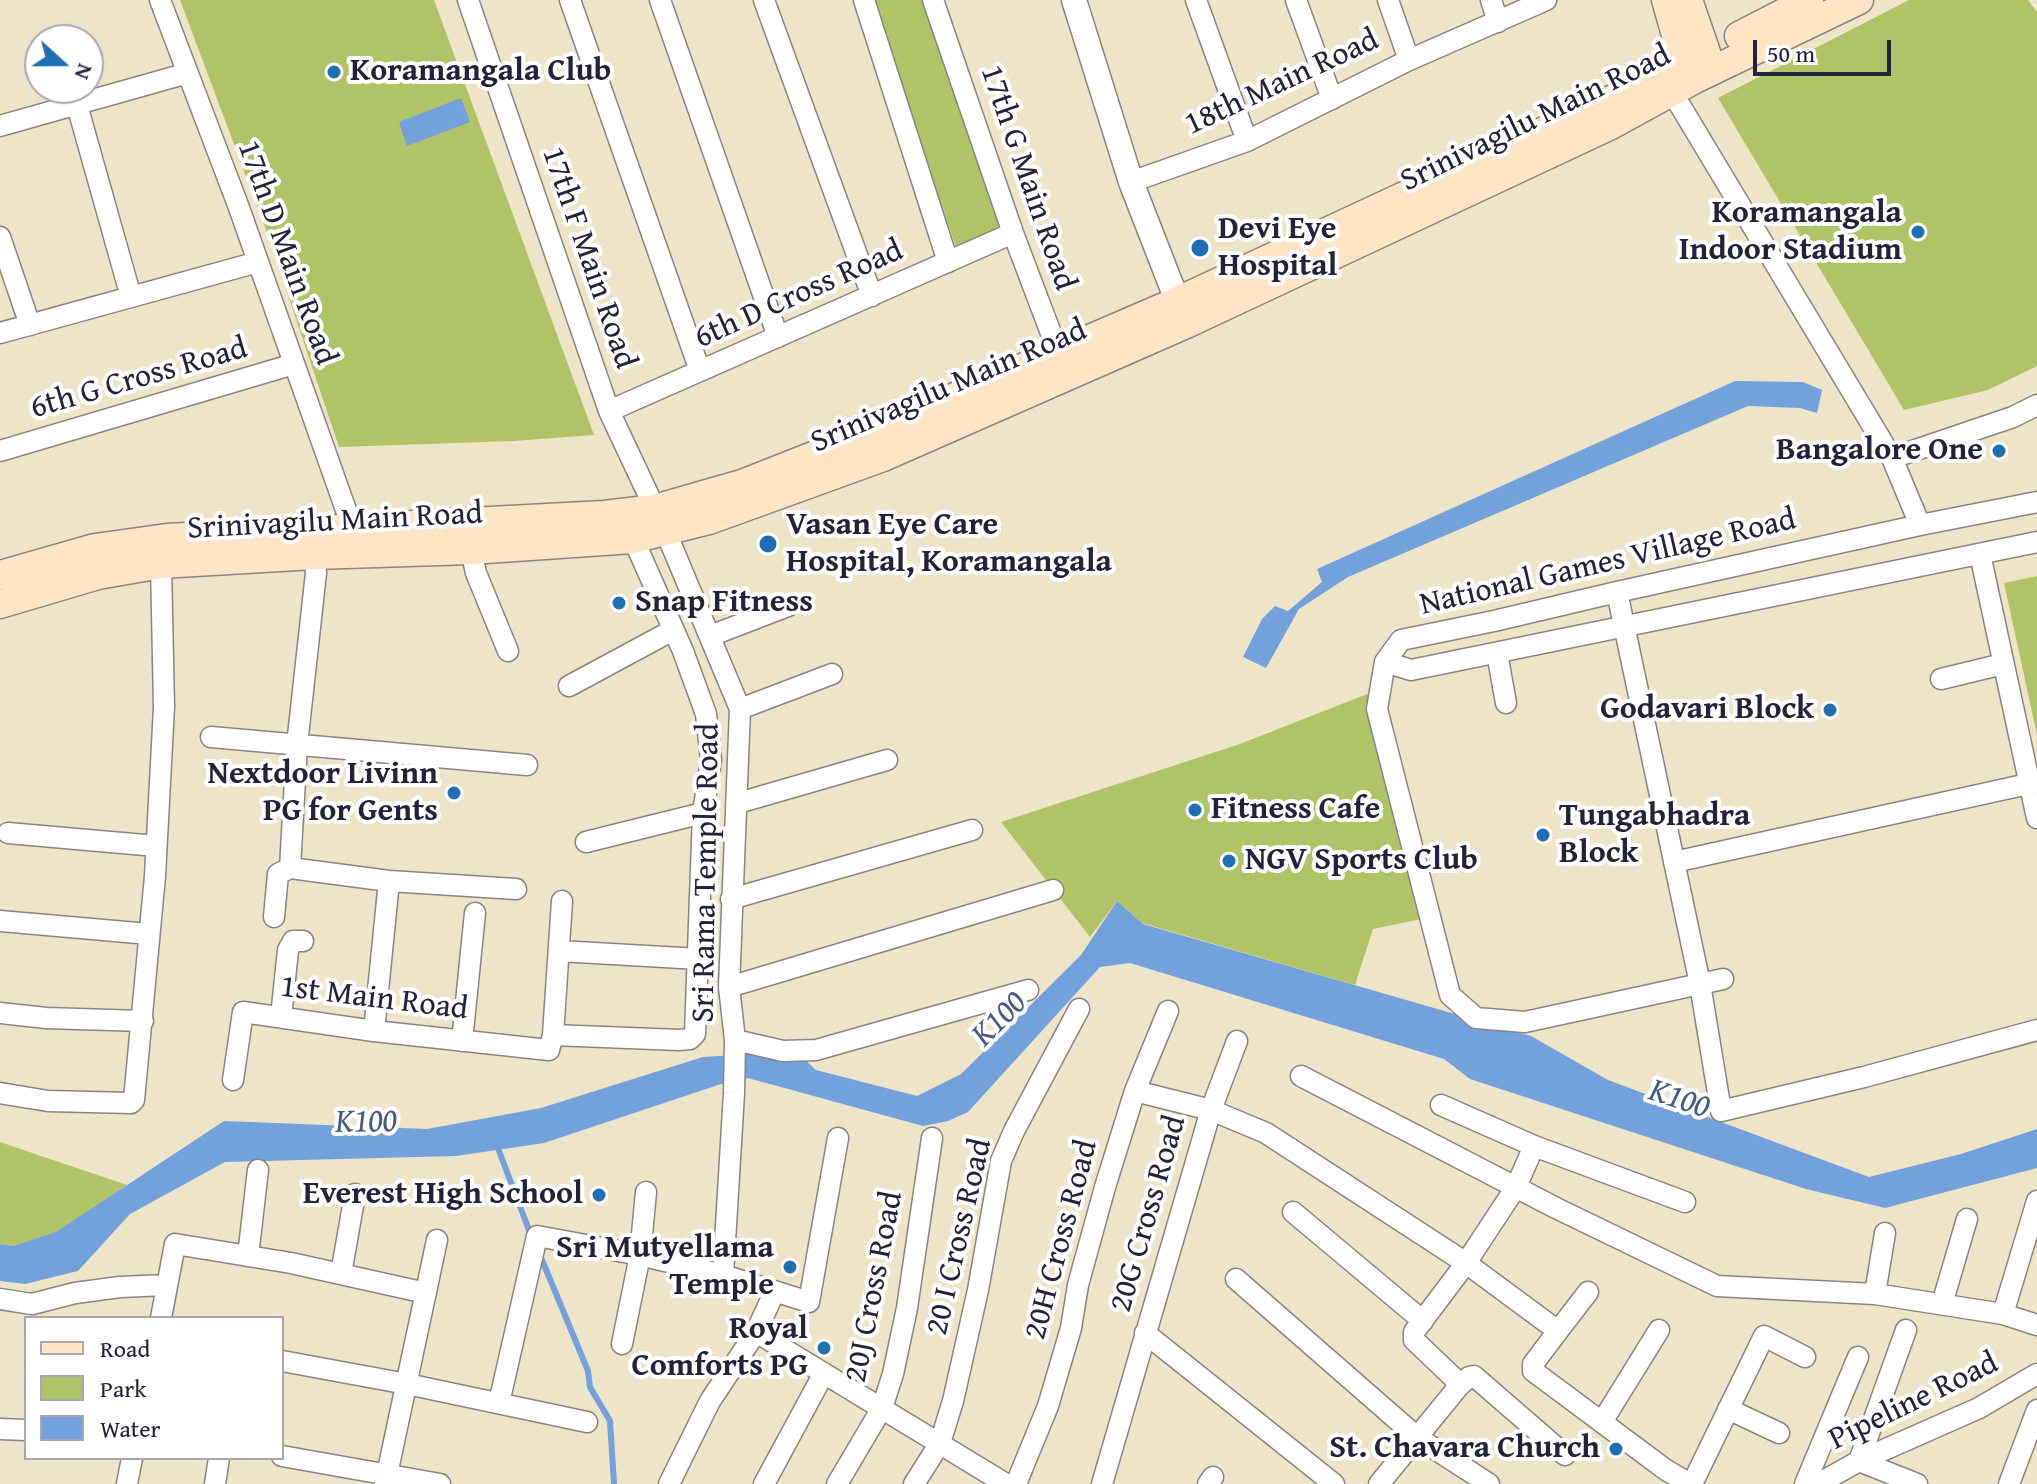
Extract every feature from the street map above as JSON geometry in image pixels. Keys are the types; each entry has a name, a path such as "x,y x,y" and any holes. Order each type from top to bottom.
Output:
{"main road":[{"path":"1666,0 1689,72"},
{"path":"1688,0 1689,72"},
{"name":"Srinivagilu Main Road","path":"1689,72 1809,0"},
{"name":"Srinivagilu Main Road","path":"0,604 98,575 161,564 471,550 633,539 660,520 756,478 1063,364 1182,312 1689,72 1859,0"},
{"name":"Srinivagilu Main Road","path":"0,575 95,548 167,538 476,523 622,512 660,520"}],"street":[{"name":"17th D Main Road","path":"160,0 352,527"},
{"name":"17th F Main Road","path":"468,0 609,411 660,520"},
{"path":"570,0 700,371"},
{"path":"660,0 778,337"},
{"path":"764,0 872,296"},
{"path":"864,0 948,262"},
{"name":"17th G Main Road","path":"933,0 1013,233 1063,364"},
{"path":"1074,0 1131,182 1182,312"},
{"path":"1196,0 1247,141"},
{"path":"1296,0 1332,99"},
{"path":"1388,0 1409,60"},
{"path":"1491,0 1498,22"},
{"name":"18th Main Road","path":"1131,182 1247,141 1409,60 1546,0"},
{"path":"1689,72 1892,458 1920,525"},
{"path":"0,126 188,73"},
{"path":"77,105 131,297"},
{"name":"6th D Cross Road","path":"609,411 1013,233"},
{"path":"0,237 30,325"},
{"path":"0,333 258,262"},
{"name":"6th G Cross Road","path":"0,451 294,364"},
{"path":"1892,458 2013,417 2037,405"},
{"name":"National Games Village Road","path":"2037,502 1401,640 1385,662 1411,670 2037,542"},
{"path":"562,901 553,1035 690,1039 695,1034 703,813 711,760 706,714 622,512"},
{"name":"Sri Rama Temple Road","path":"660,520 740,709 729,987 734,1093 723,1275"},
{"path":"471,550 476,573 508,651"},
{"path":"1980,554 2003,664 2033,782 2037,818"},
{"path":"290,868 297,745 316,573 314,555"},
{"path":"0,1093 48,1101 131,1103 134,1100 143,1021 164,707 161,564"},
{"path":"1617,592 1700,984 1721,1111 1864,1077 2037,1030"},
{"path":"710,636 788,606"},
{"path":"569,686 638,652 673,630"},
{"path":"1497,653 1506,703"},
{"path":"1385,662 1377,709 1450,995 1476,1018 1525,1022 1723,979"},
{"path":"1941,679 2003,664"},
{"path":"740,709 832,674"},
{"path":"211,737 527,765"},
{"path":"738,803 887,760"},
{"path":"1674,862 2033,782"},
{"path":"586,842 703,813"},
{"path":"731,899 972,830"},
{"path":"8,833 156,846"},
{"path":"274,917 278,874 290,868 389,881 516,889"},
{"path":"374,1031 389,881"},
{"path":"729,987 1053,890"},
{"path":"462,1041 475,913"},
{"path":"0,921 149,934"},
{"path":"281,1017 288,950 293,941 303,941"},
{"path":"559,951 699,959"},
{"path":"734,1047 816,1050 1028,990"},
{"name":"20 I Cross Road","path":"914,1484 940,1443 953,1401 1001,1161 1079,1009"},
{"name":"20H Cross Road","path":"1016,1484 1048,1406 1071,1328 1078,1285 1105,1187 1135,1091 1168,1011"},
{"name":"1st Main Road","path":"233,1080 243,1012 374,1031 548,1050 553,1035"},
{"path":"0,1013 46,1018 143,1021"},
{"path":"1135,1091 1211,1110 1237,1041"},
{"path":"1301,1076 1717,1286 1875,1294 2003,1314 2037,1325"},
{"path":"1441,1105 1534,1146 1685,1202"},
{"name":"20G Cross Road","path":"1102,1484 1211,1110 1266,1133 1466,1263 1558,1331"},
{"path":"499,1403 537,1236 640,1255 723,1275 809,1302 838,1138"},
{"name":"20J Cross Road","path":"837,1484 882,1408 893,1374 907,1308 932,1138"},
{"path":"1459,1386 1414,1340 1414,1332 1466,1263 1516,1187 1534,1146"},
{"path":"248,1256 258,1170"},
{"path":"622,1344 640,1255 646,1192"},
{"path":"341,1274 355,1194"},
{"path":"2003,1314 2037,1201"},
{"path":"1293,1212 1423,1321"},
{"path":"1942,1304 1967,1219"},
{"path":"1875,1294 1885,1233"},
{"path":"387,1479 437,1240"},
{"path":"161,1316 175,1244 426,1293"},
{"path":"1236,1279 1418,1438 1489,1484"},
{"path":"0,1299 32,1304 90,1291 166,1285"},
{"path":"1588,1292 1533,1364 1533,1371 1666,1470 1691,1484 1764,1336 1805,1357"},
{"path":"669,1484 710,1401 756,1332 774,1293"},
{"path":"1602,1422 1659,1330"},
{"path":"1906,1330 1852,1471 1917,1484"},
{"path":"756,1332 1006,1484"},
{"path":"1145,1333 1334,1484"},
{"path":"1805,1484 1858,1357"},
{"path":"284,1361 587,1422"},
{"path":"764,1484 824,1373"},
{"name":"Pipeline Road","path":"1818,1484 1852,1471 1979,1408 2037,1374"},
{"path":"1379,1484 1459,1386 1474,1376 1565,1455"},
{"path":"1728,1409 1779,1433"},
{"path":"2009,1484 2037,1410"},
{"path":"0,1429 24,1430"},
{"path":"284,1456 387,1479 440,1484"},
{"path":"127,1484 132,1460"},
{"path":"215,1484 219,1460"}],"green space":[{"path":"180,0 434,0 594,435 339,447 265,227"},
{"path":"871,0 923,0 1002,231 956,247"},
{"name":"Koramangala Indoor Stadium","path":"1909,0 2028,0 2037,12 2037,366 1988,390 1904,410 1718,98"},
{"path":"2037,576 2037,735 2004,583"},
{"name":"NGV Sports Club","path":"1380,689 1441,915 1373,929 1355,985 1142,923 1117,901 1090,937 1001,822 1240,744"},
{"path":"0,1142 127,1185 56,1233 13,1246 0,1244"}],"water":[{"path":"461,98 470,122 407,146 399,122"},
{"path":"1735,381 1803,382 1822,390 1817,413 1800,408 1748,406 1348,577 1299,609 1266,668 1243,657 1262,619 1275,606 1288,611 1322,582 1317,569"},
{"name":"K100","path":"1117,901 1143,924 1531,1036 1608,1080 1869,1177 1961,1154 2037,1129 2037,1168 1885,1208 1806,1189 1470,1079 1444,1059 1130,963 1100,967 968,1112 948,1121 923,1126 748,1078 718,1085 544,1143 456,1156 225,1162 130,1214 78,1271 25,1284 0,1281 0,1244 13,1246 56,1232 224,1121 427,1129 541,1108 703,1057 750,1054 803,1058 816,1070 917,1096 961,1074 1081,955"}],"waterway":[{"path":"496,1143 532,1238"},
{"path":"540,1255 588,1371 590,1387 610,1421 614,1484"}],"place":[{"name":"Koramangala Club","path":"334,72"},
{"name":"Koramangala Indoor Stadium","path":"1918,232"},
{"name":"Devi Eye Hospital","path":"1200,248"},
{"name":"Bangalore One","path":"1999,451"},
{"name":"Vasan Eye Care Hospital, Koramangala","path":"768,544"},
{"name":"Snap Fitness","path":"619,603"},
{"name":"Godavari Block","path":"1830,710"},
{"name":"Nextdoor Livinn PG for Gents","path":"454,793"},
{"name":"Fitness Cafe","path":"1195,810"},
{"name":"Tungabhadra Block","path":"1543,835"},
{"name":"NGV Sports Club","path":"1229,861"},
{"name":"Everest High School","path":"599,1195"},
{"name":"Sri Mutyellama Temple","path":"790,1267"},
{"name":"Royal Comforts PG","path":"824,1348"},
{"name":"St. Chavara Church","path":"1616,1449"}]}
